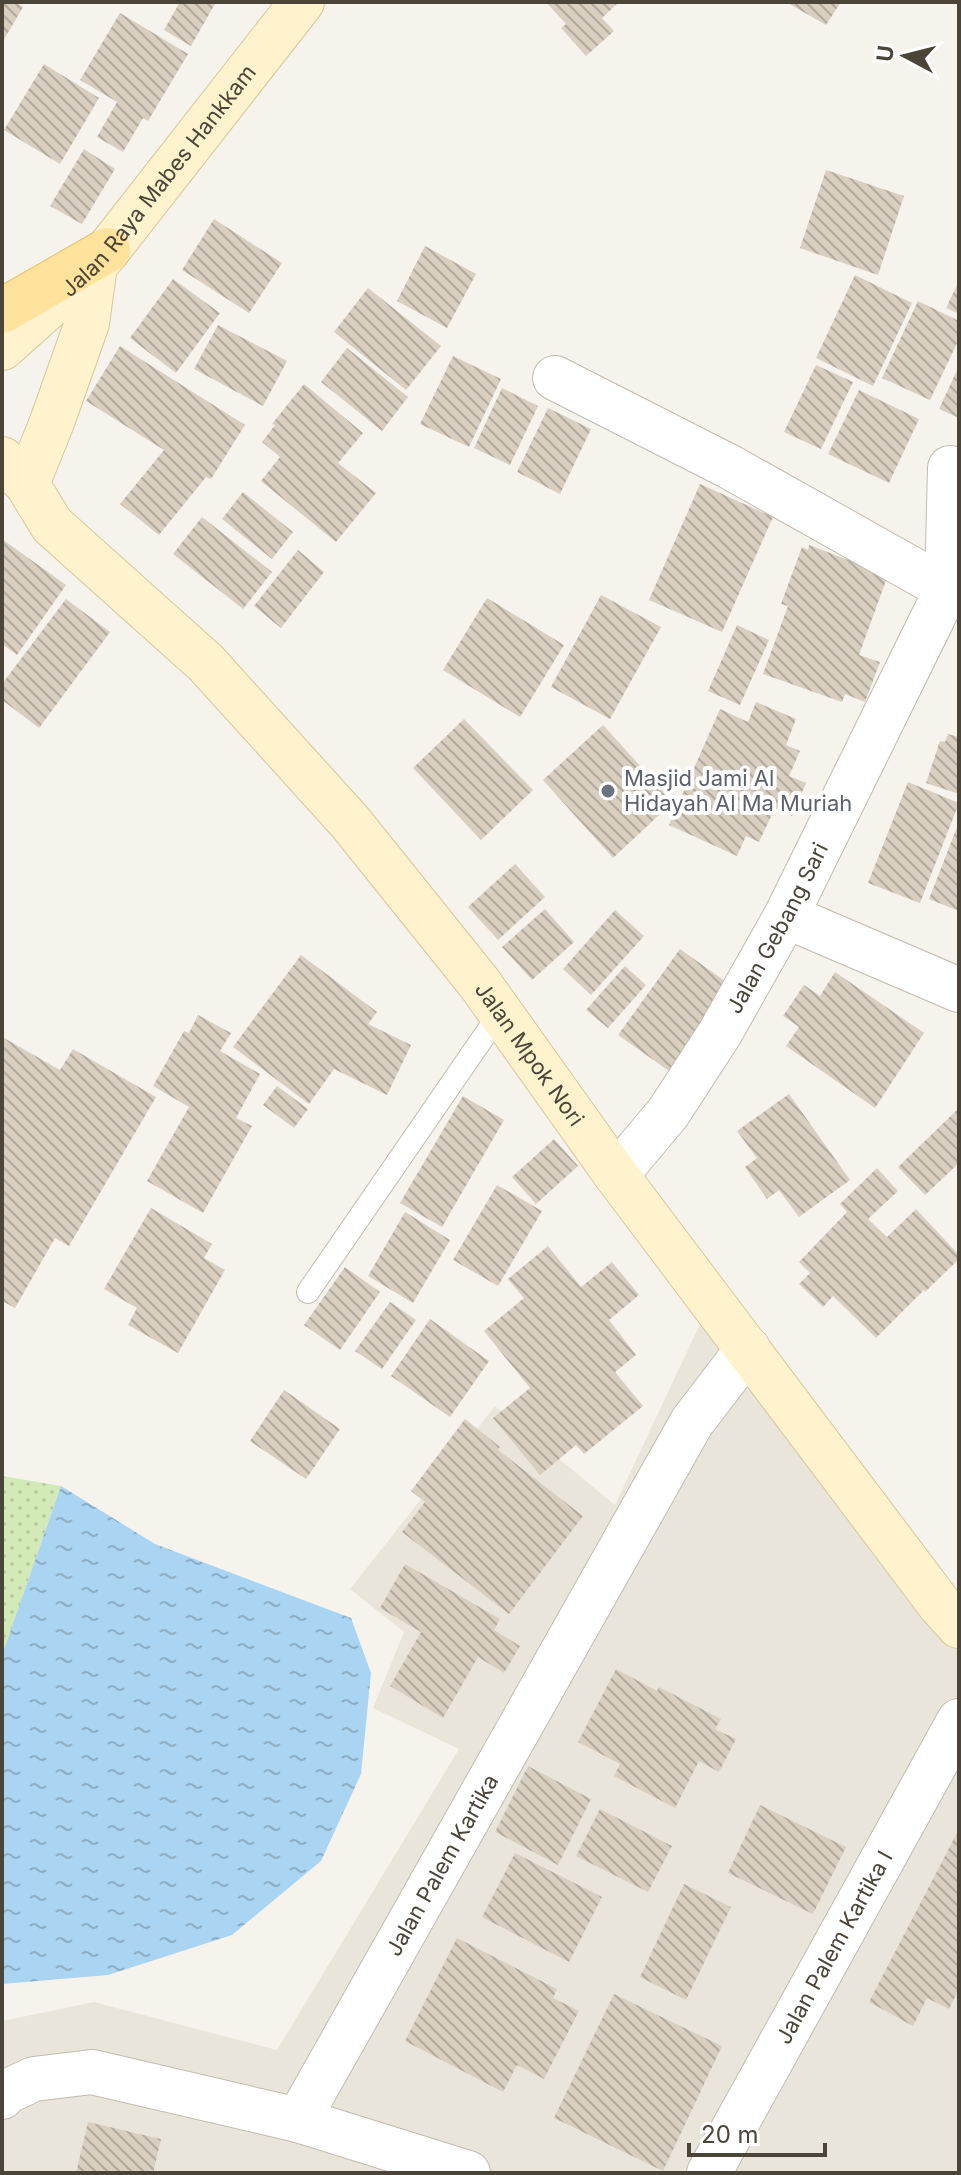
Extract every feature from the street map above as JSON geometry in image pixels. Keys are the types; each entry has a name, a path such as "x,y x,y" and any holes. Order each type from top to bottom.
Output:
{"main road":[{"name":"Jalan Raya Mabes Hankkam","path":"2,348 102,258 302,2"},
{"path":"2,311 102,258"},
{"path":"10,483 52,422 87,323 102,258"},
{"name":"Jalan Mpok Nori","path":"10,483 52,525 206,663 350,822 480,984 616,1175 940,1605 959,1626"}],"street":[{"path":"555,378 730,467 953,591"},
{"path":"950,468 953,591"},
{"name":"Jalan Gebang Sari","path":"616,1175 668,1113 720,1033 786,916 953,591"},
{"path":"786,916 959,990"},
{"name":"Jalan Palem Kartika","path":"298,2120 692,1422 748,1349"},
{"name":"Jalan Palem Kartika I","path":"709,2173 959,1721"},
{"path":"2,2097 34,2079 92,2072 298,2120 468,2173"}],"lane":[{"path":"308,1292 500,1013"}],"shaded area":[{"path":"708,1307 959,1649 959,2173 2,2173 2,2021 94,2002 277,2050 459,1749 373,1708 404,1632 350,1589 495,1406 615,1505"}],"green space":[{"path":"2,1476 61,1486 2,1655"}],"water":[{"path":"61,1486 155,1544 351,1618 371,1673 361,1774 321,1861 232,1935 108,1975 2,1984 2,1655"}],"building":[{"path":"2,2 15,2 23,7 2,43"},
{"path":"180,2 216,2 191,46 164,30"},
{"path":"546,2 619,2 602,18 614,31 586,56 561,28 566,24"},
{"path":"786,2 841,2 826,25"},
{"path":"120,13 188,54 148,121 143,118 123,152 97,137 117,102 80,80"},
{"path":"44,64 99,98 60,164 4,130"},
{"path":"84,149 115,169 82,224 50,206"},
{"path":"826,170 904,196 878,275 800,248"},
{"path":"214,219 282,263 249,313 182,270"},
{"path":"425,246 476,274 447,328 397,301"},
{"path":"855,275 912,303 873,386 816,358"},
{"path":"173,279 220,313 176,373 130,338"},
{"path":"959,281 959,314 946,308"},
{"path":"368,288 441,346 406,390 334,332"},
{"path":"918,301 959,321 959,339 930,400 882,378"},
{"path":"218,325 287,361 263,406 194,369"},
{"path":"120,346 245,425 211,479 206,477 159,535 120,504 164,450 86,401"},
{"path":"347,348 408,397 382,431 321,382"},
{"path":"453,356 501,379 469,447 420,424"},
{"path":"816,365 853,382 821,449 784,432"},
{"path":"959,366 959,418 939,409"},
{"path":"304,384 363,433 338,463 376,493 336,542 261,481 280,457 262,442 275,425 272,424"},
{"path":"502,388 538,406 510,465 474,448"},
{"path":"859,390 919,419 889,483 828,454"},
{"path":"548,408 591,429 560,494 517,472"},
{"path":"700,484 773,517 722,632 649,600"},
{"path":"243,492 293,532 272,559 222,519"},
{"path":"202,517 272,572 243,609 173,554"},
{"path":"2,539 66,585 17,655 2,644"},
{"path":"809,545 888,575 859,655 880,662 865,702 845,694 842,702 763,674 788,606 781,604 802,547 808,550"},
{"path":"298,550 324,572 281,628 254,606"},
{"path":"601,595 661,627 610,719 551,687"},
{"path":"487,598 564,645 520,717 443,670"},
{"path":"66,599 110,632 39,728 2,700 2,684"},
{"path":"737,625 769,640 740,705 708,691"},
{"path":"756,702 796,719 786,745 800,751 789,776 806,783 792,816 775,808 759,842 746,836 737,856 669,825 720,709 748,722"},
{"path":"464,719 533,790 481,840 413,768"},
{"name":"Masjid Jami Al Hidayah Al Ma Muriah","path":"603,725 673,802 613,858 543,780"},
{"path":"948,734 959,737 959,794 926,783 940,741 945,742"},
{"path":"908,782 959,803 920,903 868,883"},
{"path":"959,822 959,911 929,899"},
{"path":"515,864 545,897 498,940 468,907"},
{"path":"545,909 574,942 532,980 502,947"},
{"path":"615,910 644,936 591,995 563,969"},
{"path":"680,949 729,984 669,1071 618,1035"},
{"path":"301,955 377,1012 368,1024 411,1045 387,1095 334,1069 309,1104 233,1047"},
{"path":"625,966 646,985 608,1028 586,1010"},
{"path":"835,972 924,1033 875,1108 786,1046 799,1027 783,1016 804,985 820,996"},
{"path":"198,1015 231,1033 220,1051 260,1074 236,1118 252,1126 203,1213 147,1181 189,1107 153,1086 184,1031 189,1033"},
{"path":"4,1038 60,1070 73,1049 156,1097 69,1246 55,1238 15,1308 2,1301"},
{"path":"277,1086 308,1109 294,1128 263,1105"},
{"path":"789,1094 850,1180 799,1217 779,1190 767,1199 745,1167 757,1158 737,1131"},
{"path":"463,1096 504,1120 442,1227 400,1203"},
{"path":"959,1108 959,1163 925,1195 898,1167"},
{"path":"554,1139 578,1166 536,1204 512,1177"},
{"path":"877,1168 898,1191 868,1219 887,1237 916,1209 959,1255 959,1259 876,1338 833,1296 823,1307 799,1284 810,1273 799,1262 847,1212 840,1204"},
{"path":"497,1185 542,1211 498,1286 453,1260"},
{"path":"151,1208 212,1244 204,1258 225,1270 178,1353 128,1325 137,1308 104,1289"},
{"path":"405,1212 450,1240 413,1303 368,1276"},
{"path":"548,1246 581,1287 612,1262 639,1295 609,1320 636,1355 615,1372 643,1406 584,1454 576,1445 540,1475 493,1418 530,1388 484,1331 524,1298 508,1279"},
{"path":"345,1267 380,1292 340,1350 304,1325"},
{"path":"390,1302 416,1320 382,1369 355,1351"},
{"path":"430,1319 489,1361 450,1417 391,1376"},
{"path":"284,1390 340,1429 306,1479 250,1441"},
{"path":"465,1419 500,1447 498,1450 583,1516 509,1614 402,1532 425,1502 411,1491"},
{"path":"405,1564 500,1619 494,1630 520,1646 504,1673 478,1657 443,1718 390,1686 421,1632 380,1608"},
{"path":"616,1669 721,1719 715,1729 736,1739 719,1772 699,1761 675,1808 614,1776 620,1764 578,1742"},
{"path":"528,1766 591,1799 558,1865 495,1832"},
{"path":"760,1805 846,1847 813,1914 728,1873"},
{"path":"600,1809 672,1846 648,1892 576,1856"},
{"path":"959,1829 959,1989 949,2009 927,1998 913,2026 869,2002"},
{"path":"515,1853 602,1897 569,1962 482,1917"},
{"path":"684,1884 731,1907 686,2000 640,1977"},
{"path":"457,1938 557,1989 553,1998 579,2011 544,2079 517,2065 503,2092 405,2041"},
{"path":"614,1994 722,2046 663,2171 554,2118"},
{"path":"88,2122 161,2139 153,2173 76,2173"}],"place":[{"name":"Masjid Jami Al Hidayah Al Ma Muriah","path":"608,791"}]}
